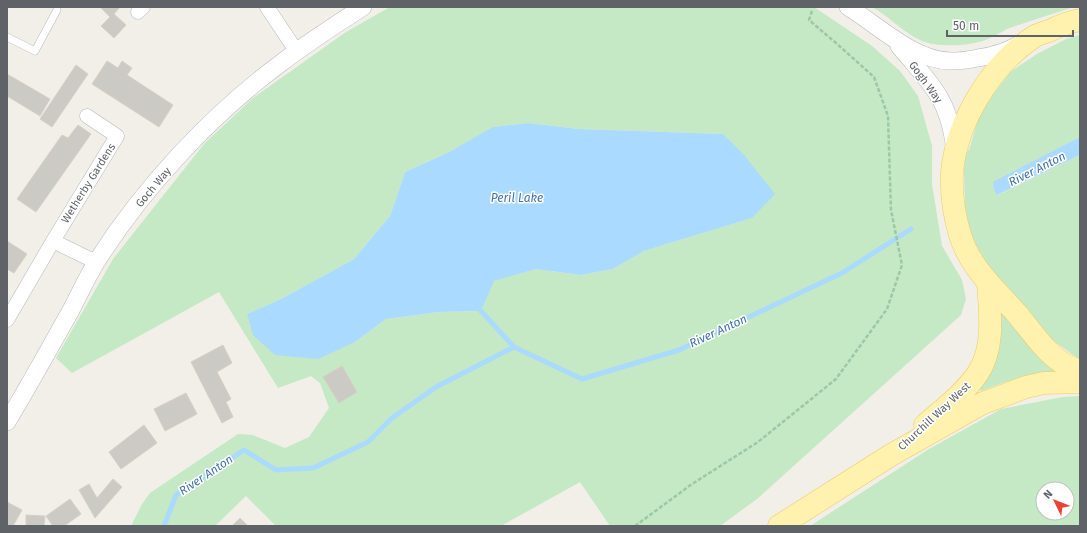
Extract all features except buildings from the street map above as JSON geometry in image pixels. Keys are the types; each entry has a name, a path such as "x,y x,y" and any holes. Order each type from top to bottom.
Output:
{"main road":[{"path":"1080,20 1064,24 1033,37 1014,53 989,80 969,113 955,155 952,172 952,194 960,235 968,256 988,283 1045,347 1061,362 1080,372"},
{"name":"Churchill Way West","path":"891,455 959,395 979,372 984,362 990,332 991,315 988,283"},
{"name":"Churchill Way West","path":"779,526 891,455 983,403 1026,386 1044,383 1080,382"}],"street":[{"path":"267,7 296,52"},
{"name":"Goch Way","path":"7,422 96,262 137,205 184,150 244,93 280,64 363,7"},
{"name":"Gogh Way","path":"848,7 916,52 933,58 949,61 986,57 1011,50 1033,37"},
{"name":"Gogh Way","path":"892,36 927,79 938,96 949,122 954,140 955,155"},
{"name":"Wetherby Gardens","path":"7,320 52,241 117,136 87,116"},
{"path":"52,241 96,262"}],"lane":[{"path":"7,36 35,51 57,10"}],"path":[{"path":"635,526 692,484 758,442 836,379 887,309 902,265 891,210 888,116 874,77 809,20 812,11"}],"green space":[{"path":"390,7 814,7 872,46 900,71 918,96 932,146 932,184 942,246 962,280 966,299 961,315 757,499 720,526 610,526 580,482 501,526 276,526 246,496 215,526 131,526 142,504 150,493 238,434 253,435 285,448 309,437 329,408 320,383 311,376 278,388 219,292 72,373 56,358 113,259 204,144 253,98 346,32","holes":["528,123 579,129 723,134 752,218 644,251 613,269 581,275 536,269 493,281 481,311 439,312 386,319 355,342 247,314 281,299 354,259 390,216 405,172 449,152 494,127"]},
{"path":"872,7 1074,7 1007,29 991,38 981,41 964,45 937,45 915,38"},
{"path":"1080,35 1080,137 1048,154 994,190 998,195 1080,155 1080,360 1047,336 1013,298 973,246 965,209 964,171 965,156 970,147 977,122 986,104 1010,72 1037,54 1066,39"},
{"path":"999,310 1024,339 1058,372 1018,378 981,391 979,388"},
{"path":"1080,396 1080,526 810,526 929,449 1001,409 1063,397"}],"water":[{"name":"Peril Lake","path":"528,123 579,129 723,134 744,155 775,194 752,218 644,251 613,269 581,275 536,269 494,281 481,311 439,312 386,319 355,342 318,359 275,355 253,335 247,314 281,299 354,259 390,216 405,172 449,152 493,127"},
{"path":"1080,137 1080,155 997,195 994,190 993,182"}],"waterway":[{"name":"River Anton","path":"481,311 514,347 582,379 679,350 842,273 911,229"},
{"name":"River Anton","path":"164,526 176,495 244,450 276,470 313,468 368,442 392,418 436,387 514,347"}]}
